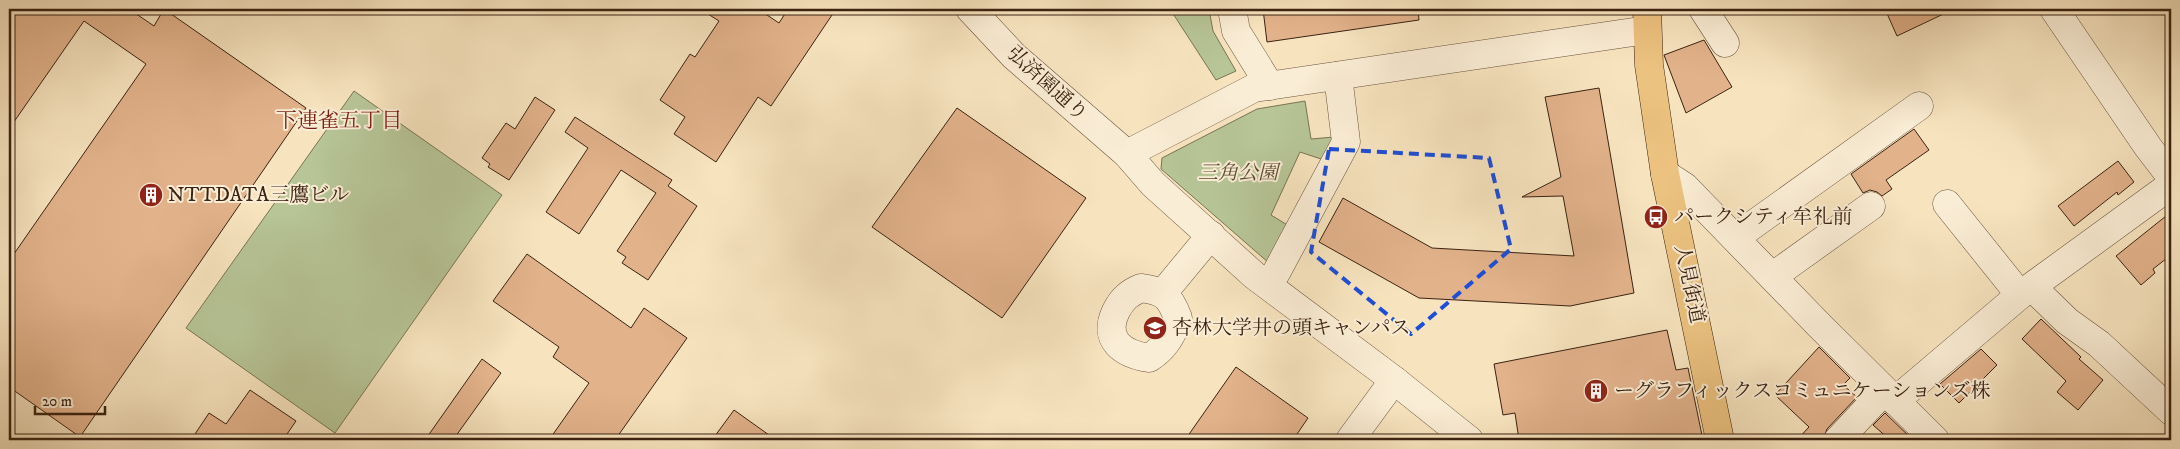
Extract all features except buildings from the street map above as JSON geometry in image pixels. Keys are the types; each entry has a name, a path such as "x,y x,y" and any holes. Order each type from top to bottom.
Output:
{"main road":[{"name":"人見街道","path":"1647,19 1649,65 1665,174 1720,440"}],"street":[{"name":"弘済園通り","path":"970,9 1014,56 1127,154 1153,184 1210,235"},
{"path":"1232,9 1236,31 1270,86"},
{"path":"1702,9 1725,43"},
{"path":"2054,9 2148,147 2171,177"},
{"path":"1127,154 1254,88 1338,76 1647,19"},
{"path":"1276,272 1346,142 1338,76"},
{"path":"1736,237 1918,106"},
{"path":"1665,174 1685,187 1736,237 1934,440"},
{"path":"1838,440 1890,396 2026,291 2171,185"},
{"path":"1947,204 2026,291 2099,344 2171,411"},
{"path":"1773,276 1871,206"},
{"path":"1164,293 1210,235 1255,276 1394,380 1469,440"},
{"path":"1350,440 1394,380"}],"highlighted area":[{"path":"1329,149 1489,158 1511,249 1411,334 1311,252"}],"green space":[{"path":"1170,9 1209,9 1213,31 1236,71 1216,80"},
{"path":"354,91 502,195 335,433 186,328"},
{"name":"三角公園","path":"1305,101 1311,139 1334,137 1324,160 1300,152 1271,215 1289,226 1269,263 1161,169 1162,158 1257,109"}],"place":[{"name":"NTTDATA三鷹ビル","path":"151,195"},
{"name":"パークシティ牟礼前","path":"1656,217"},
{"name":"杏林大学井の頭キャンパス","path":"1155,328"},
{"name":"ーグラフィックスコミュニケーションズ株","path":"1596,391"}],"district":[{"name":"下連雀五丁目","path":"339,121"}]}
